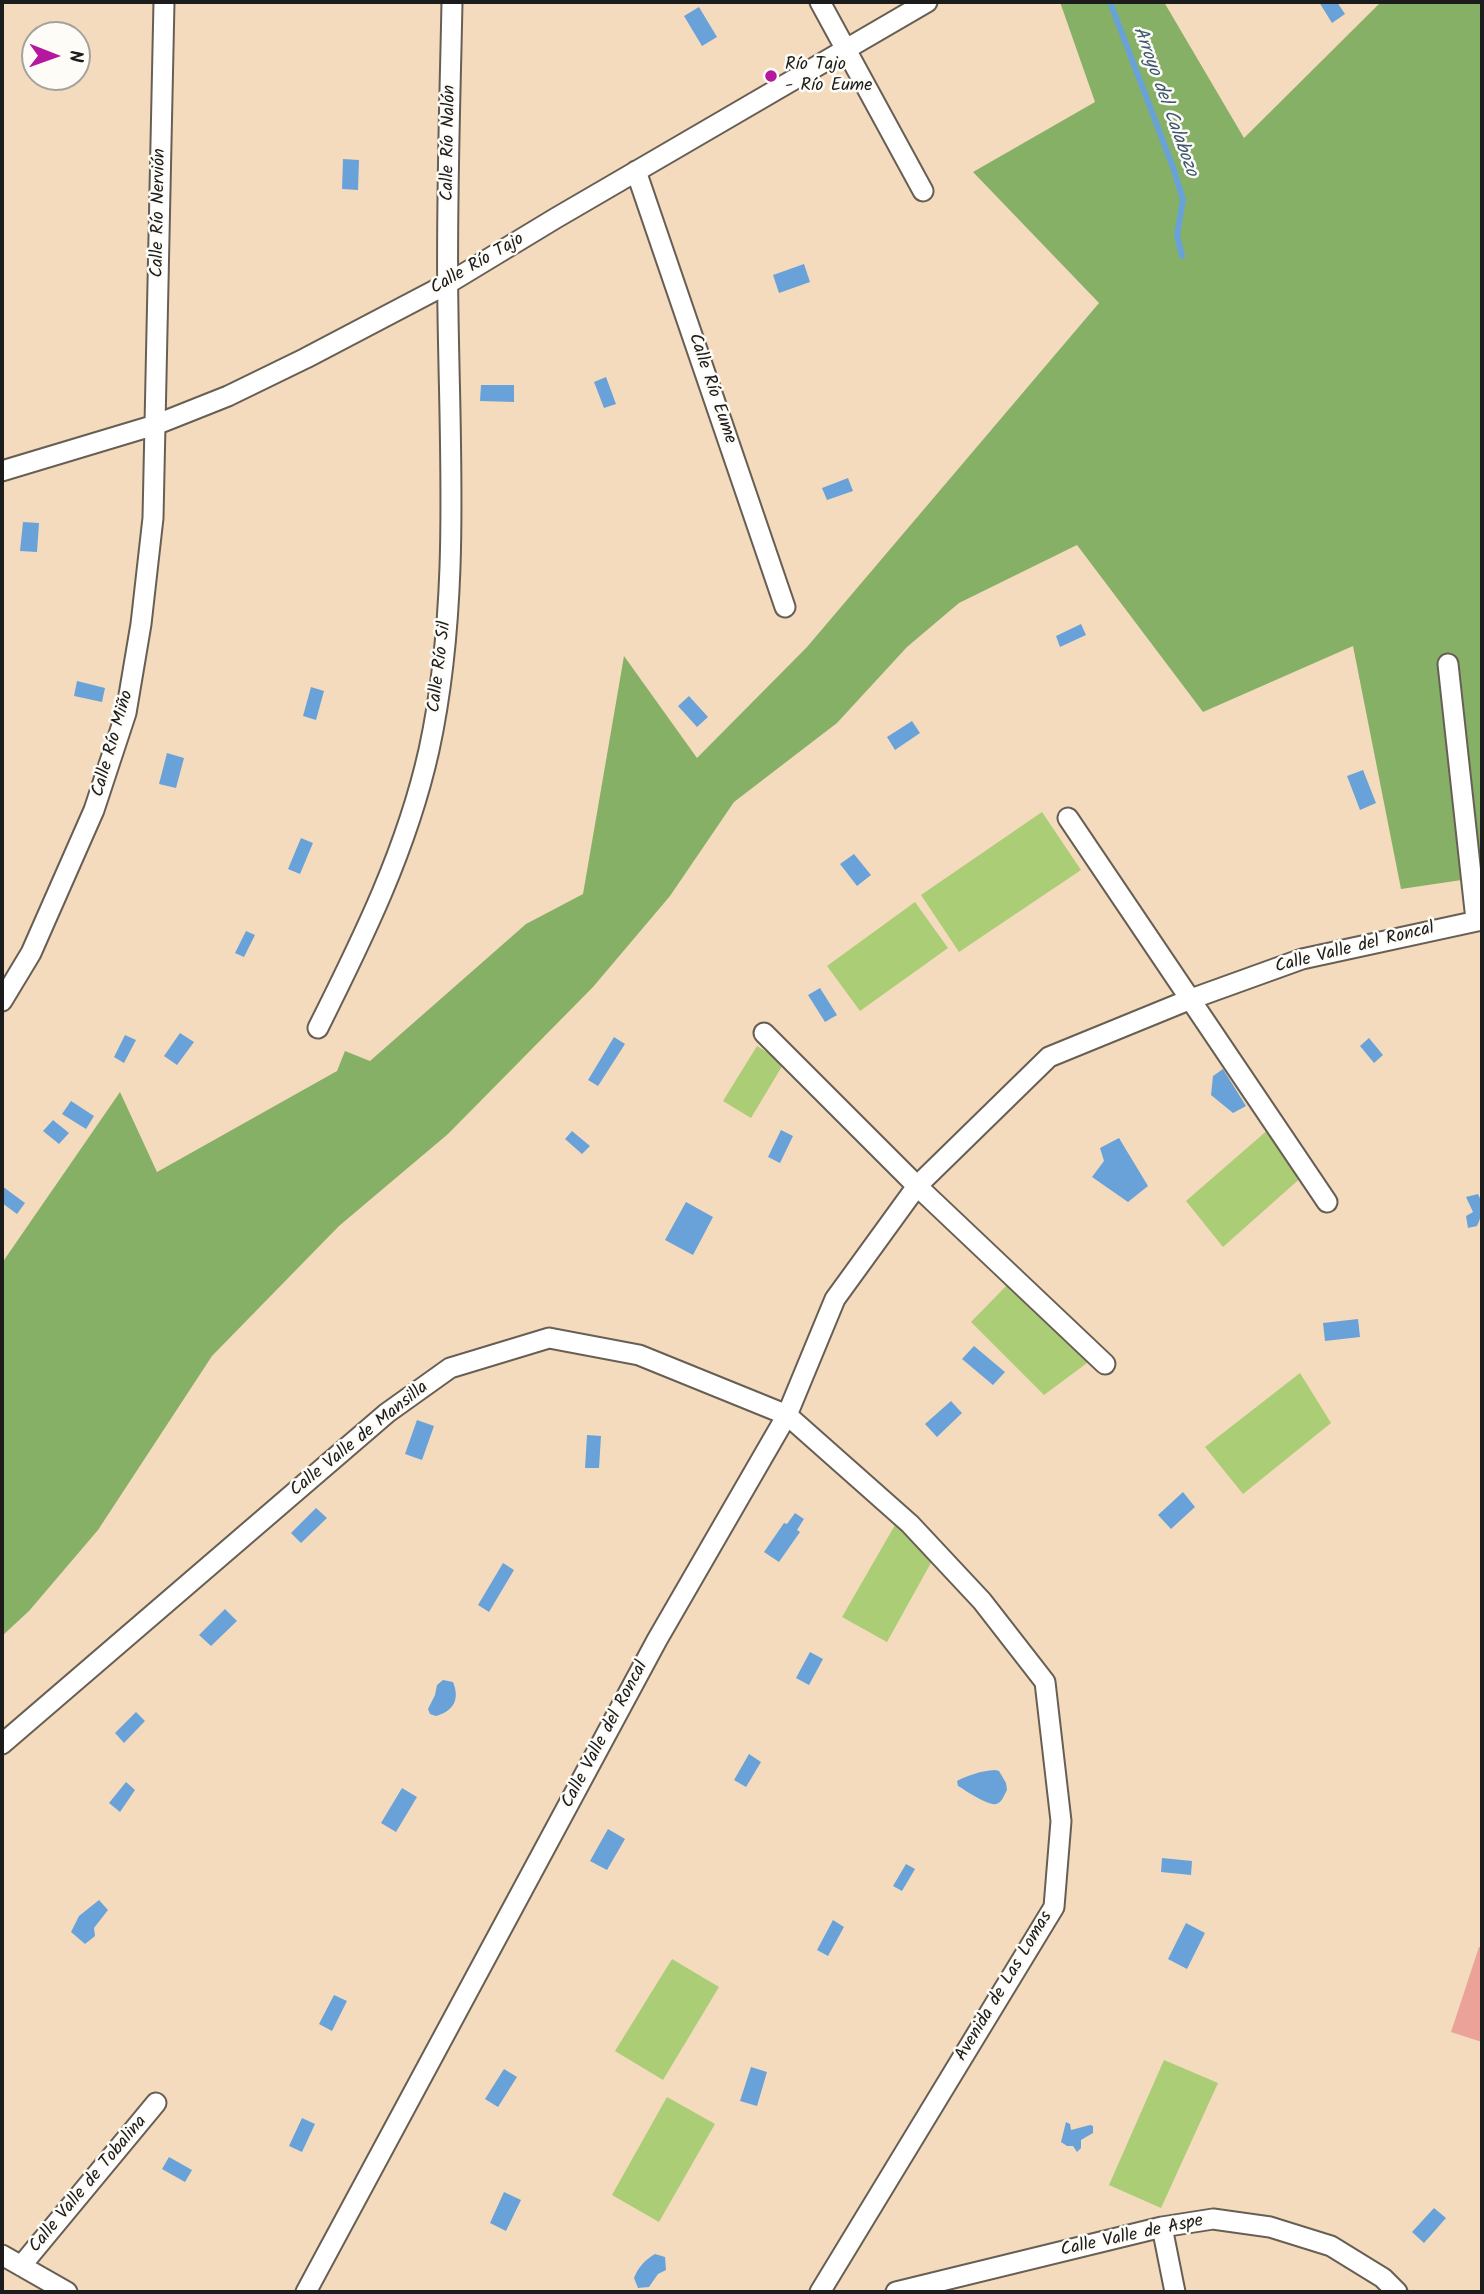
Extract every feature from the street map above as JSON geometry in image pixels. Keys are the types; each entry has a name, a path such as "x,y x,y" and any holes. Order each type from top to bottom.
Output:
{"street":[{"name":"Calle Río Nervión","path":"155,425 164,2"},
{"name":"Calle Río Nalón","path":"447,284 452,2"},
{"path":"820,2 923,191"},
{"name":"Calle Río Tajo","path":"2,471 155,425 228,396 306,358 447,284 927,2"},
{"name":"Calle Río Eume","path":"636,172 785,607"},
{"name":"Calle Río Sil","path":"318,1028 367,930 405,838 429,750 448,616 451,521 447,284"},
{"name":"Calle Río Miño","path":"2,1001 31,953 64,883 94,810 126,713 141,624 153,518 155,425"},
{"path":"1448,664 1479,920"},
{"path":"1068,818 1327,1202"},
{"name":"Calle Valle del Roncal","path":"306,2292 657,1640 787,1415 835,1299 916,1186 1049,1057 1191,999 1302,959 1479,920"},
{"path":"764,1033 916,1186 1105,1364"},
{"name":"Calle Valle de Mansilla","path":"2,1744 387,1413 450,1368 549,1338 639,1355 787,1415"},
{"name":"Avenida de Las Lomas","path":"787,1415 910,1524 982,1601 1045,1682 1061,1821 1054,1907 820,2292"},
{"name":"Calle Valle de Tobalina","path":"21,2266 156,2103"},
{"name":"Calle Valle de Aspe","path":"895,2292 1162,2227 1213,2219 1270,2227 1331,2246 1383,2278 1397,2292"},
{"path":"1162,2227 1175,2292"},
{"name":"Calle Valle de Tobalina","path":"2,2255 68,2292"}],"green space":[{"path":"1060,2 1164,2 1244,138 1381,2 1482,2 1482,877 1401,889 1353,646 1203,712 1077,545 959,603 907,647 837,723 734,802 670,896 593,987 448,1134 339,1226 212,1356 98,1530 29,1611 2,1636 2,1263 120,1092 157,1172 337,1071 345,1051 370,1061 526,924 583,894 624,656 697,758 807,647 1099,303 973,172 1095,102"},
{"path":"1042,812 1081,870 959,952 921,895"},
{"path":"915,902 948,948 860,1011 827,966"},
{"path":"757,1046 784,1063 751,1118 723,1101"},
{"path":"1270,1128 1304,1175 1223,1247 1186,1201"},
{"path":"1011,1281 1091,1360 1044,1395 971,1322"},
{"path":"1300,1373 1331,1423 1243,1494 1205,1447"},
{"path":"895,1525 932,1561 887,1642 842,1617"},
{"path":"672,1959 719,1987 663,2080 615,2051"},
{"path":"1164,2060 1218,2083 1161,2208 1109,2185"},
{"path":"667,2097 715,2124 659,2222 612,2195"}],"water":[{"path":"1319,2 1337,2 1345,14 1332,23"},
{"path":"699,7 717,37 702,46 684,16"},
{"path":"343,159 359,160 358,190 342,189"},
{"path":"804,264 810,282 779,293 773,275"},
{"path":"606,377 616,404 604,408 594,382"},
{"path":"481,385 514,385 514,402 480,401"},
{"path":"848,478 853,491 827,500 822,488"},
{"path":"23,522 39,523 37,552 20,551"},
{"path":"1081,624 1086,635 1060,647 1056,636"},
{"path":"77,681 105,688 102,702 74,696"},
{"path":"311,687 324,691 316,720 303,716"},
{"path":"689,696 708,717 697,727 678,706"},
{"path":"912,721 920,733 895,750 887,737"},
{"path":"167,753 184,758 176,788 159,784"},
{"path":"1363,770 1376,803 1360,810 1347,776"},
{"path":"301,838 313,843 300,874 288,869"},
{"path":"854,854 871,875 857,886 840,864"},
{"path":"246,931 255,935 244,957 235,953"},
{"path":"820,988 837,1015 825,1022 808,995"},
{"path":"180,1033 194,1042 177,1065 164,1056"},
{"path":"125,1035 136,1040 124,1063 114,1057"},
{"path":"614,1037 625,1044 598,1086 588,1080"},
{"path":"1369,1038 1383,1055 1374,1063 1360,1046"},
{"path":"1223,1069 1246,1106 1233,1113 1211,1095 1213,1076"},
{"path":"71,1101 94,1116 86,1129 62,1114"},
{"path":"53,1120 69,1133 59,1144 43,1131"},
{"path":"781,1130 793,1136 780,1163 768,1157"},
{"path":"572,1131 590,1146 582,1154 565,1139"},
{"path":"1119,1138 1148,1186 1128,1202 1092,1177 1104,1161 1100,1148"},
{"path":"2,1186 25,1203 17,1214 2,1203"},
{"path":"1478,1194 1482,1206 1480,1218 1477,1226 1468,1228 1466,1216 1473,1212 1466,1197"},
{"path":"686,1202 713,1217 693,1255 665,1240"},
{"path":"1358,1319 1360,1337 1325,1341 1323,1323"},
{"path":"974,1346 1005,1372 993,1385 962,1359"},
{"path":"951,1401 962,1413 937,1437 925,1424"},
{"path":"417,1420 434,1426 422,1460 405,1454"},
{"path":"587,1435 601,1436 599,1468 585,1468"},
{"path":"1183,1492 1195,1507 1171,1529 1158,1515"},
{"path":"316,1508 327,1518 301,1543 291,1533"},
{"path":"795,1513 804,1519 797,1530 800,1532 779,1562 764,1552 784,1523 787,1524"},
{"path":"503,1563 514,1570 489,1612 478,1605"},
{"path":"225,1609 237,1621 211,1646 199,1635"},
{"path":"810,1652 823,1659 809,1685 796,1678"},
{"path":"443,1680 453,1682 456,1694 451,1708 436,1716 430,1714 428,1709 437,1685"},
{"path":"136,1712 145,1721 124,1743 115,1733"},
{"path":"749,1754 761,1762 746,1787 734,1780"},
{"path":"999,1771 1007,1790 998,1803 988,1803 958,1786 957,1781 966,1777"},
{"path":"126,1782 135,1790 120,1812 109,1803"},
{"path":"402,1788 417,1797 396,1832 381,1823"},
{"path":"608,1829 625,1839 607,1870 590,1861"},
{"path":"1162,1858 1192,1861 1191,1875 1161,1872"},
{"path":"906,1864 915,1869 902,1891 893,1886"},
{"path":"99,1900 108,1910 94,1928 95,1936 85,1944 71,1932 79,1916"},
{"path":"833,1920 844,1927 828,1956 817,1950"},
{"path":"1186,1923 1205,1933 1187,1969 1168,1959"},
{"path":"334,1995 347,2001 332,2031 319,2024"},
{"path":"751,2067 767,2072 757,2106 740,2101"},
{"path":"504,2069 517,2077 498,2107 485,2099"},
{"path":"302,2118 315,2124 302,2152 289,2146"},
{"path":"1066,2122 1070,2124 1071,2130 1093,2126 1093,2133 1081,2140 1081,2148 1077,2152 1073,2146 1061,2142"},
{"path":"169,2157 192,2170 185,2182 162,2169"},
{"path":"504,2192 521,2200 506,2231 490,2223"},
{"path":"1434,2208 1446,2218 1424,2243 1412,2232"},
{"path":"655,2254 665,2257 666,2270 658,2274 649,2287 638,2288 634,2278 636,2274 642,2264"}],"building":[{"path":"1479,1947 1482,1947 1482,2042 1451,2032"}],"waterway":[{"name":"Arroyo del Calabozo","path":"1110,2 1183,200 1177,235 1182,256"}],"place":[{"name":"Río Tajo - Río Eume","path":"771,76"}]}
